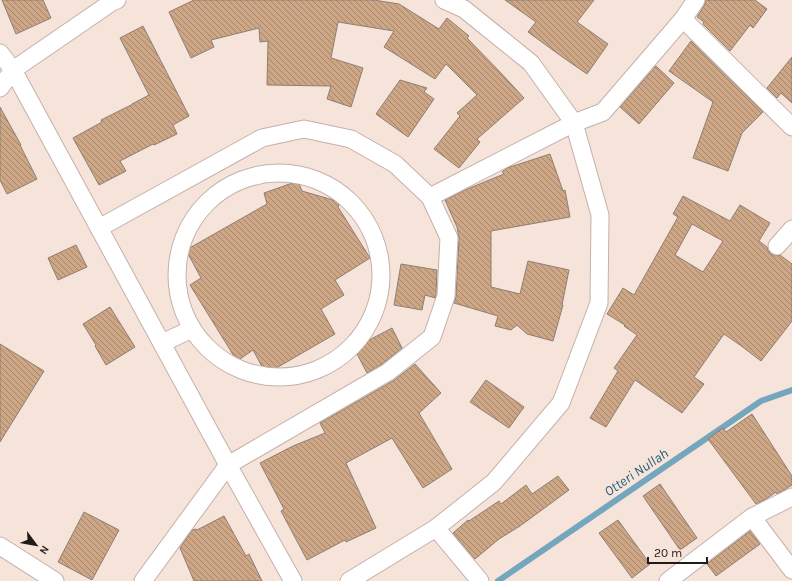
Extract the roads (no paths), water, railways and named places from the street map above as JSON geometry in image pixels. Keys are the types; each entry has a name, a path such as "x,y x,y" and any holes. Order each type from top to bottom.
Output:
{"street":[{"path":"0,88 13,70 112,2 118,0"},
{"path":"349,581 436,528 494,482 561,403 599,303 600,215 574,123 531,63 464,9 444,0"},
{"path":"430,197 574,123 603,112 683,19 696,0"},
{"path":"683,19 792,126"},
{"path":"0,53 13,70 228,465 293,581"},
{"path":"99,228 262,138 304,129 351,139 395,164 430,197 449,238 446,296 432,337 388,372 228,465 143,581"},
{"path":"272,173 307,176 338,191 363,216 378,247 382,282 374,313 358,341 333,362 303,375 271,378 240,371 212,353 192,329 179,296 178,262 188,228 210,200 238,182 272,173"},
{"path":"777,246 792,229"},
{"path":"162,343 192,329"},
{"path":"668,581 752,517 792,497"},
{"path":"752,517 792,570"},
{"path":"436,528 478,579"},
{"path":"0,546 55,581"}],"waterway":[{"name":"Otteri Nullah","path":"498,581 761,401 792,390"}]}
